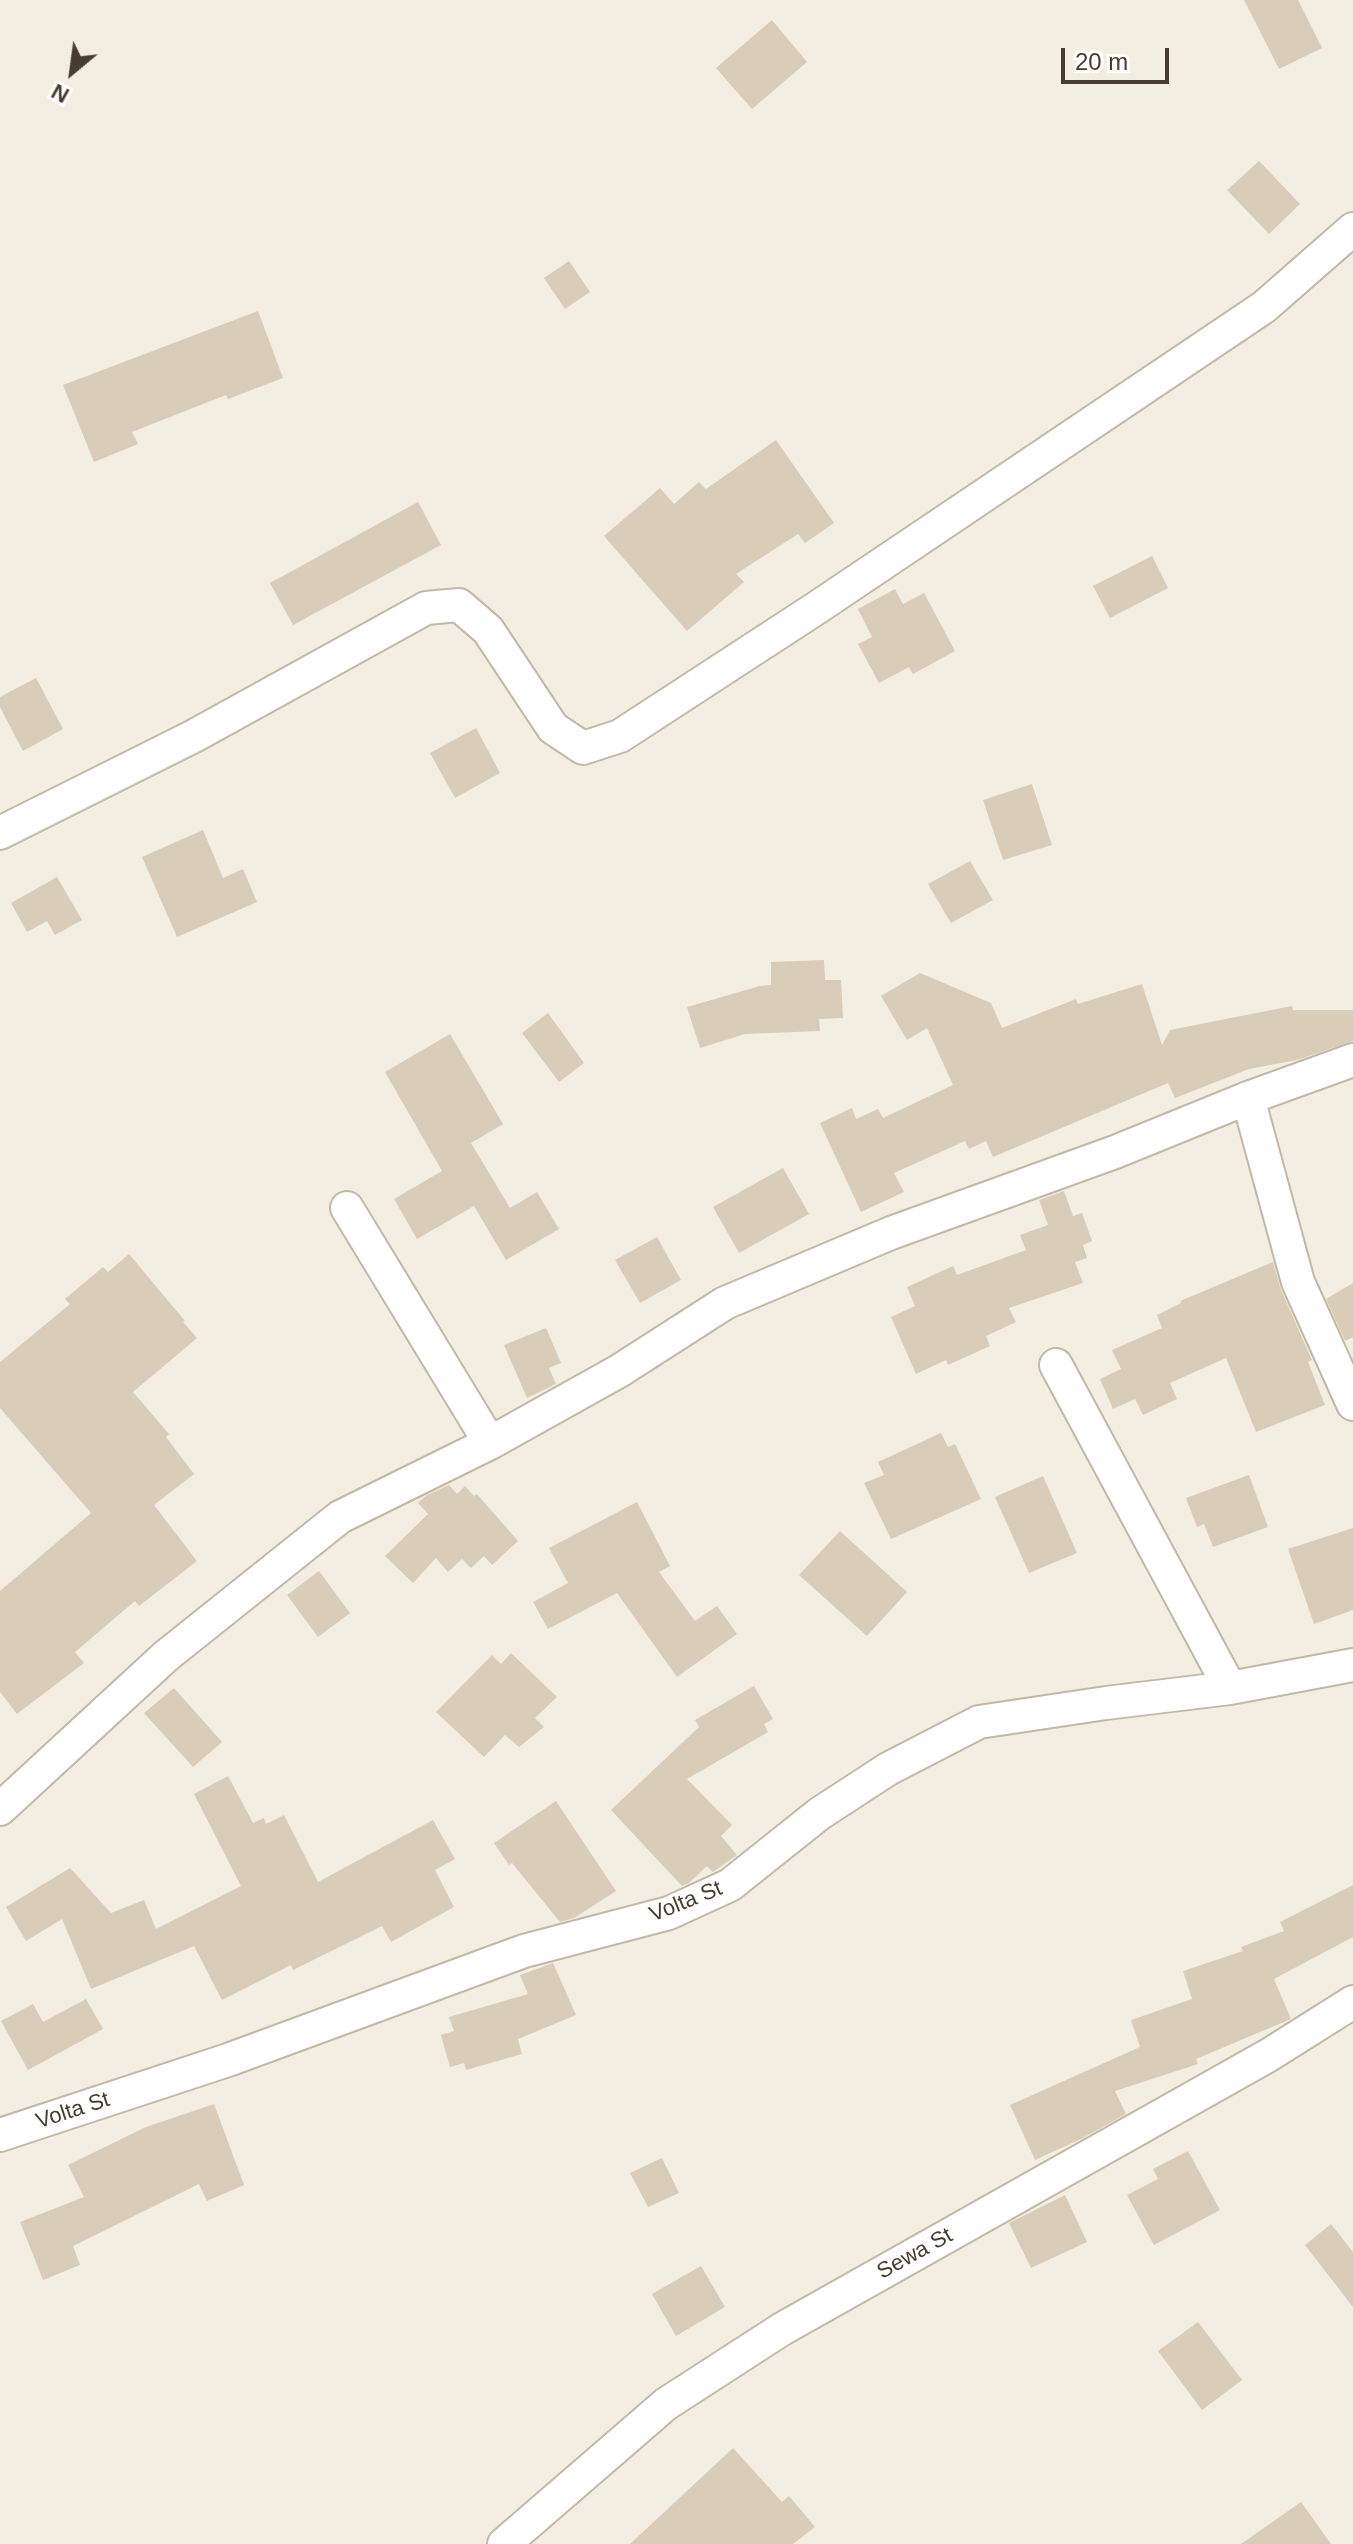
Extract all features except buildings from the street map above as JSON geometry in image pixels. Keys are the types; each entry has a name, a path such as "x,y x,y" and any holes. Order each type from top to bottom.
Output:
{"street":[{"path":"0,833 194,736 426,608 459,605 488,630 553,728 583,748 620,736 818,607 1264,307 1353,229"},
{"path":"0,1809 166,1656 340,1517 490,1443 619,1371 725,1303 891,1233 1115,1152 1248,1098 1353,1060"},
{"path":"1248,1098 1298,1282 1353,1404"},
{"path":"347,1208 490,1443"},
{"path":"1056,1365 1230,1688"},
{"name":"Volta St","path":"0,2135 228,2060 524,1951 669,1913 730,1885 819,1814 877,1776 979,1722 1230,1688 1353,1665"},
{"name":"Sewa St","path":"504,2544 666,2404 782,2329 1269,2055 1353,2002"}]}
